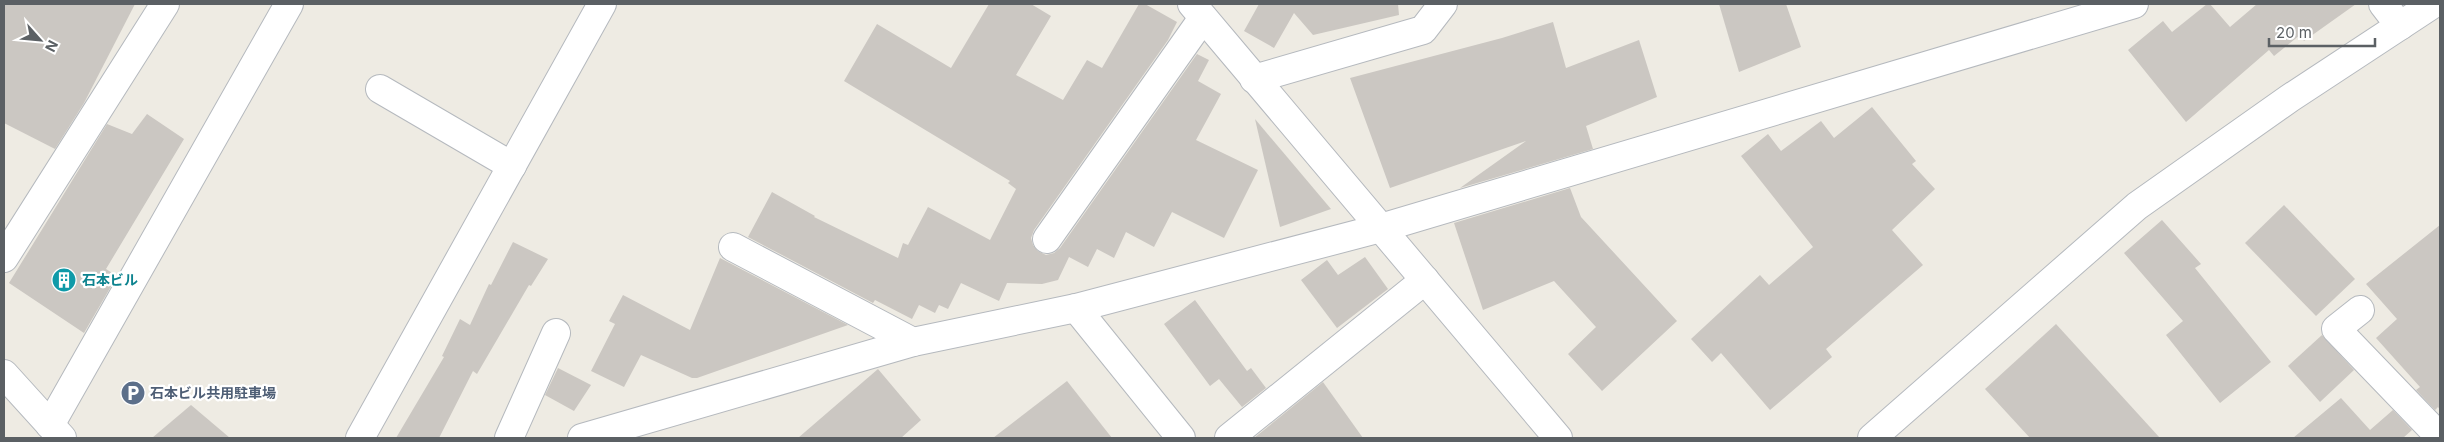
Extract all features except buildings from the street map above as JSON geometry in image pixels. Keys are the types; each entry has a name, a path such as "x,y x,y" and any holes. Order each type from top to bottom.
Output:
{"street":[{"path":"4,258 165,4"},
{"path":"4,374 56,432 289,4"},
{"path":"360,438 602,4"},
{"path":"1254,79 1423,30 1443,4"},
{"path":"585,438 913,342 1076,308 1381,228 2134,4"},
{"path":"2383,4 2400,26"},
{"path":"1872,438 2137,206 2290,98 2433,4"},
{"path":"1047,239 1197,11 1558,438"},
{"path":"380,89 512,166"},
{"path":"733,247 913,342"},
{"path":"1229,438 1425,280"},
{"path":"1076,308 1181,438"},
{"path":"2360,310 2336,329 2440,437"},
{"path":"509,438 556,333"}],"place":[{"name":"石本ビル","path":"64,280"},
{"name":"石本ビル共用駐車場","path":"133,393"}]}
